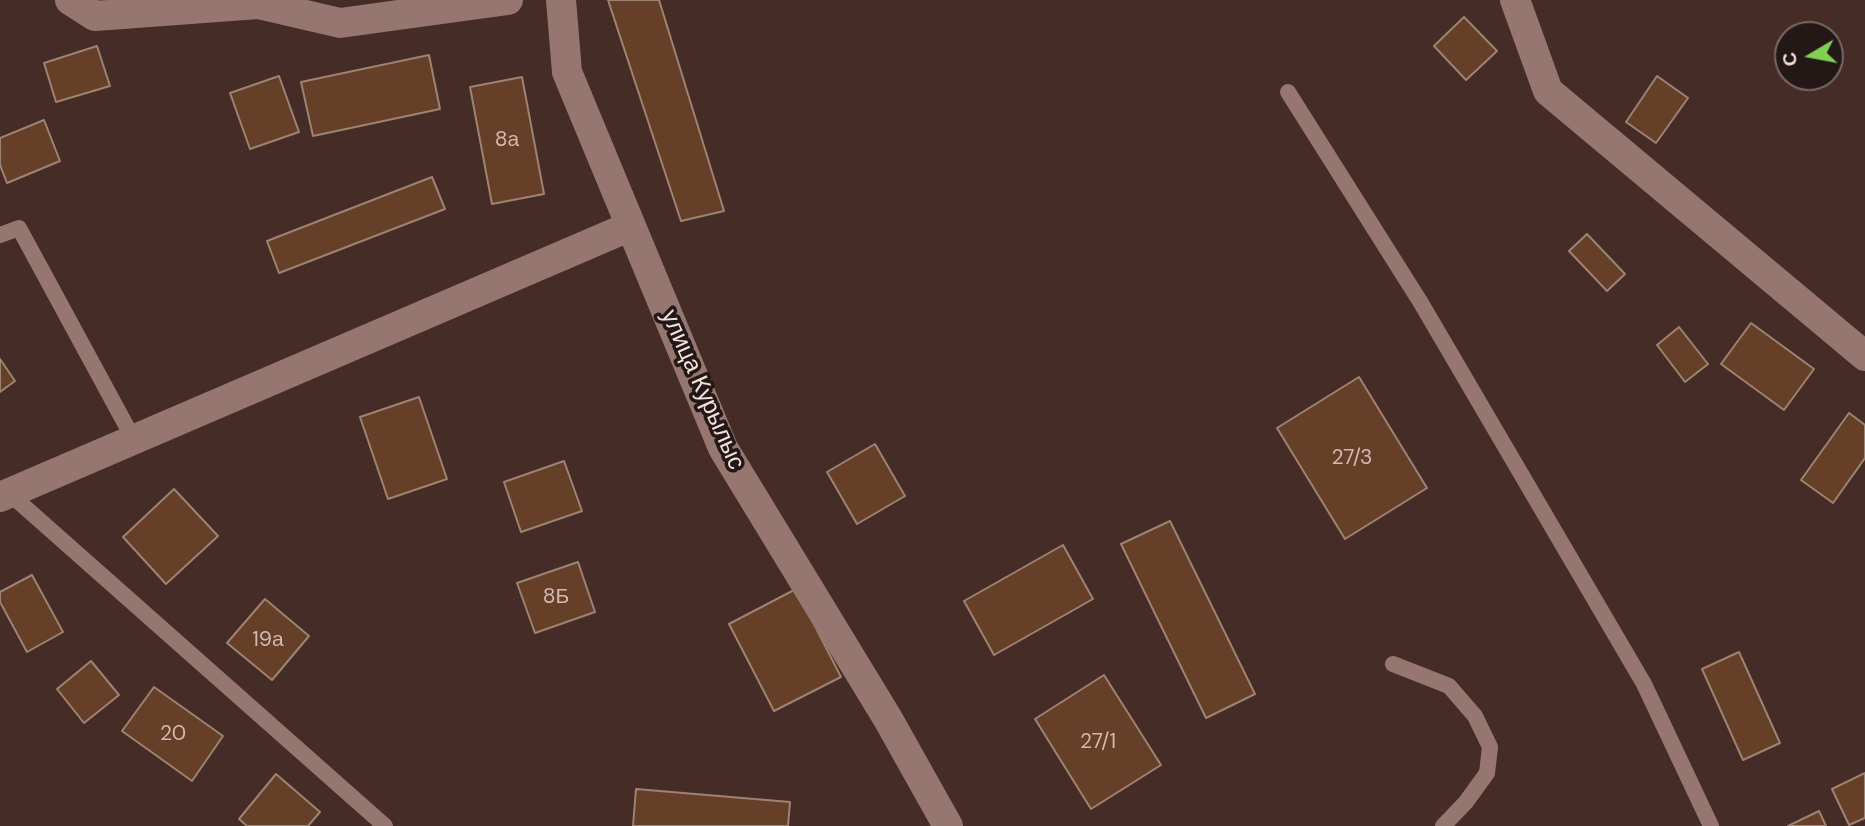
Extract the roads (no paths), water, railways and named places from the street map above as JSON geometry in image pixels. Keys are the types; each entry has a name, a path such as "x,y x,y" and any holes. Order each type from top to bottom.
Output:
{"street":[{"path":"69,0 95,16 258,4 340,23 508,0"},
{"name":"улица Курылыс","path":"561,0 567,72 723,448 888,719 948,826"},
{"path":"1515,0 1548,91 1865,356"},
{"path":"5,495 631,226"}],"lane":[{"path":"1288,92 1421,303 1644,684 1711,826"},
{"path":"0,235 19,228 134,440"},
{"path":"5,495 386,826"},
{"path":"1392,664 1449,686 1475,716 1490,747 1487,773 1466,802 1443,826"}]}
